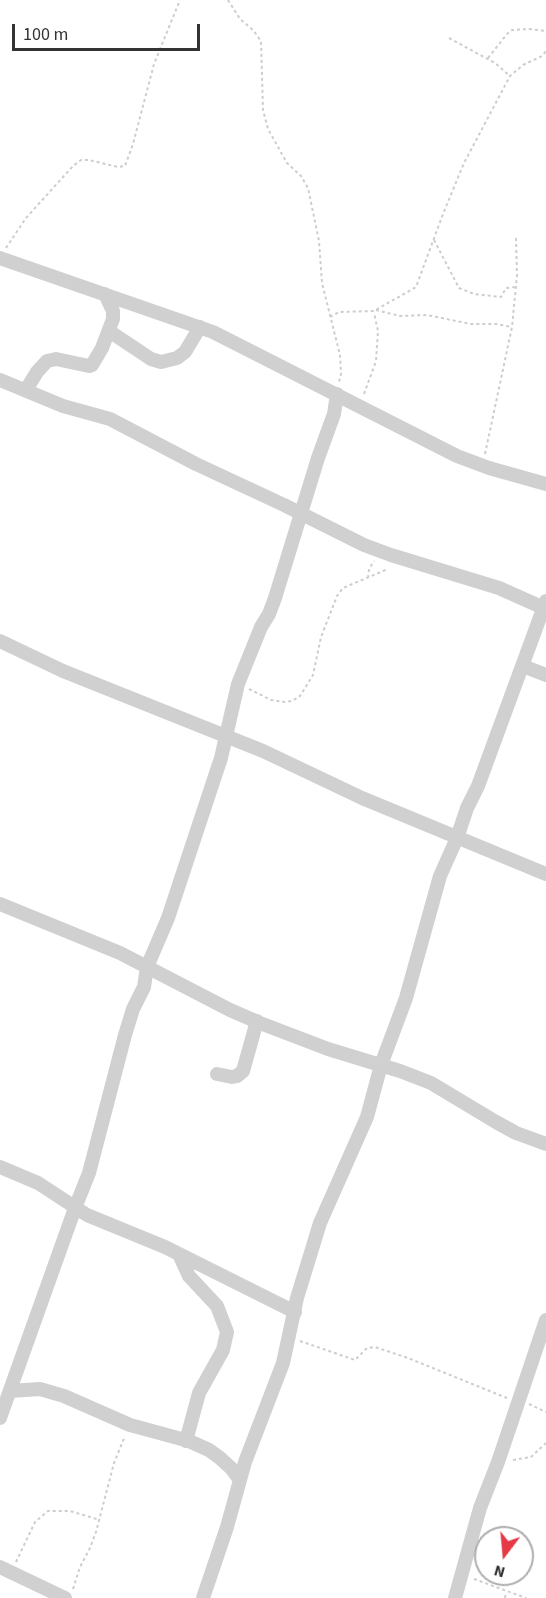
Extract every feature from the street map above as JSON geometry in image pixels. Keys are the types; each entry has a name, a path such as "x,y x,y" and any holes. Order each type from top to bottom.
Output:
{"street":[{"path":"0,258 200,327 358,404 447,451 482,466 546,484"},
{"path":"26,390 37,372 51,359 92,365 109,331 113,311 105,294"},
{"path":"109,331 151,359 161,362 177,358 184,352 200,327"},
{"path":"0,380 63,406 110,419 196,464 377,550 499,588 545,606 457,838 440,876 412,979 395,1033 381,1065 367,1117 320,1223 280,1371 240,1480 203,1598"},
{"path":"0,1418 89,1173 133,1009 144,987 147,967 168,918 228,737 238,684 275,598 334,414 335,393"},
{"path":"0,641 63,671 272,755 362,798 546,874"},
{"path":"523,666 546,675"},
{"path":"0,904 120,953 257,1021 328,1049 431,1083 495,1122 546,1144"},
{"path":"217,1074 232,1077 243,1071 257,1021"},
{"path":"0,1167 38,1183 75,1208 179,1254 295,1312"},
{"path":"179,1254 189,1276 217,1306 227,1332 223,1350 199,1393 186,1441"},
{"path":"455,1598 480,1508 500,1457 546,1320"},
{"path":"10,1391 40,1389 71,1399 130,1425 186,1441 209,1450 231,1467 240,1480"},
{"path":"6,1569 69,1595"}],"path":[{"path":"0,258 26,218 81,160 118,167 125,166 154,64 180,0"},
{"path":"228,0 240,19 253,30 261,41 262,110 268,129 287,163 302,176 308,188 319,241 322,283 337,340 341,366 335,393"},
{"path":"488,58 512,30 546,31"},
{"path":"449,38 488,58 510,76"},
{"path":"375,311 416,288 464,163 510,76 523,65 542,56 546,51"},
{"path":"482,466 512,327 516,287 516,238"},
{"path":"434,240 459,288 474,294 501,297 506,288 516,287"},
{"path":"330,317 339,312 375,311 400,316 427,315 471,324 496,324 512,327"},
{"path":"358,404 368,388 376,361 378,331 375,311"},
{"path":"368,578 369,569 377,550"},
{"path":"238,684 271,700 285,702 300,696 313,675 321,637 337,596 343,588 395,566 404,559"},
{"path":"290,1337 352,1360 357,1359 366,1348 375,1347 546,1412"},
{"path":"69,1595 90,1548 100,1520 114,1463 130,1425"},
{"path":"500,1457 521,1460 531,1457 546,1443"},
{"path":"6,1569 32,1527 48,1511 70,1511 100,1520"},
{"path":"462,1571 476,1581 526,1598"},
{"path":"505,1598 506,1592"}]}
